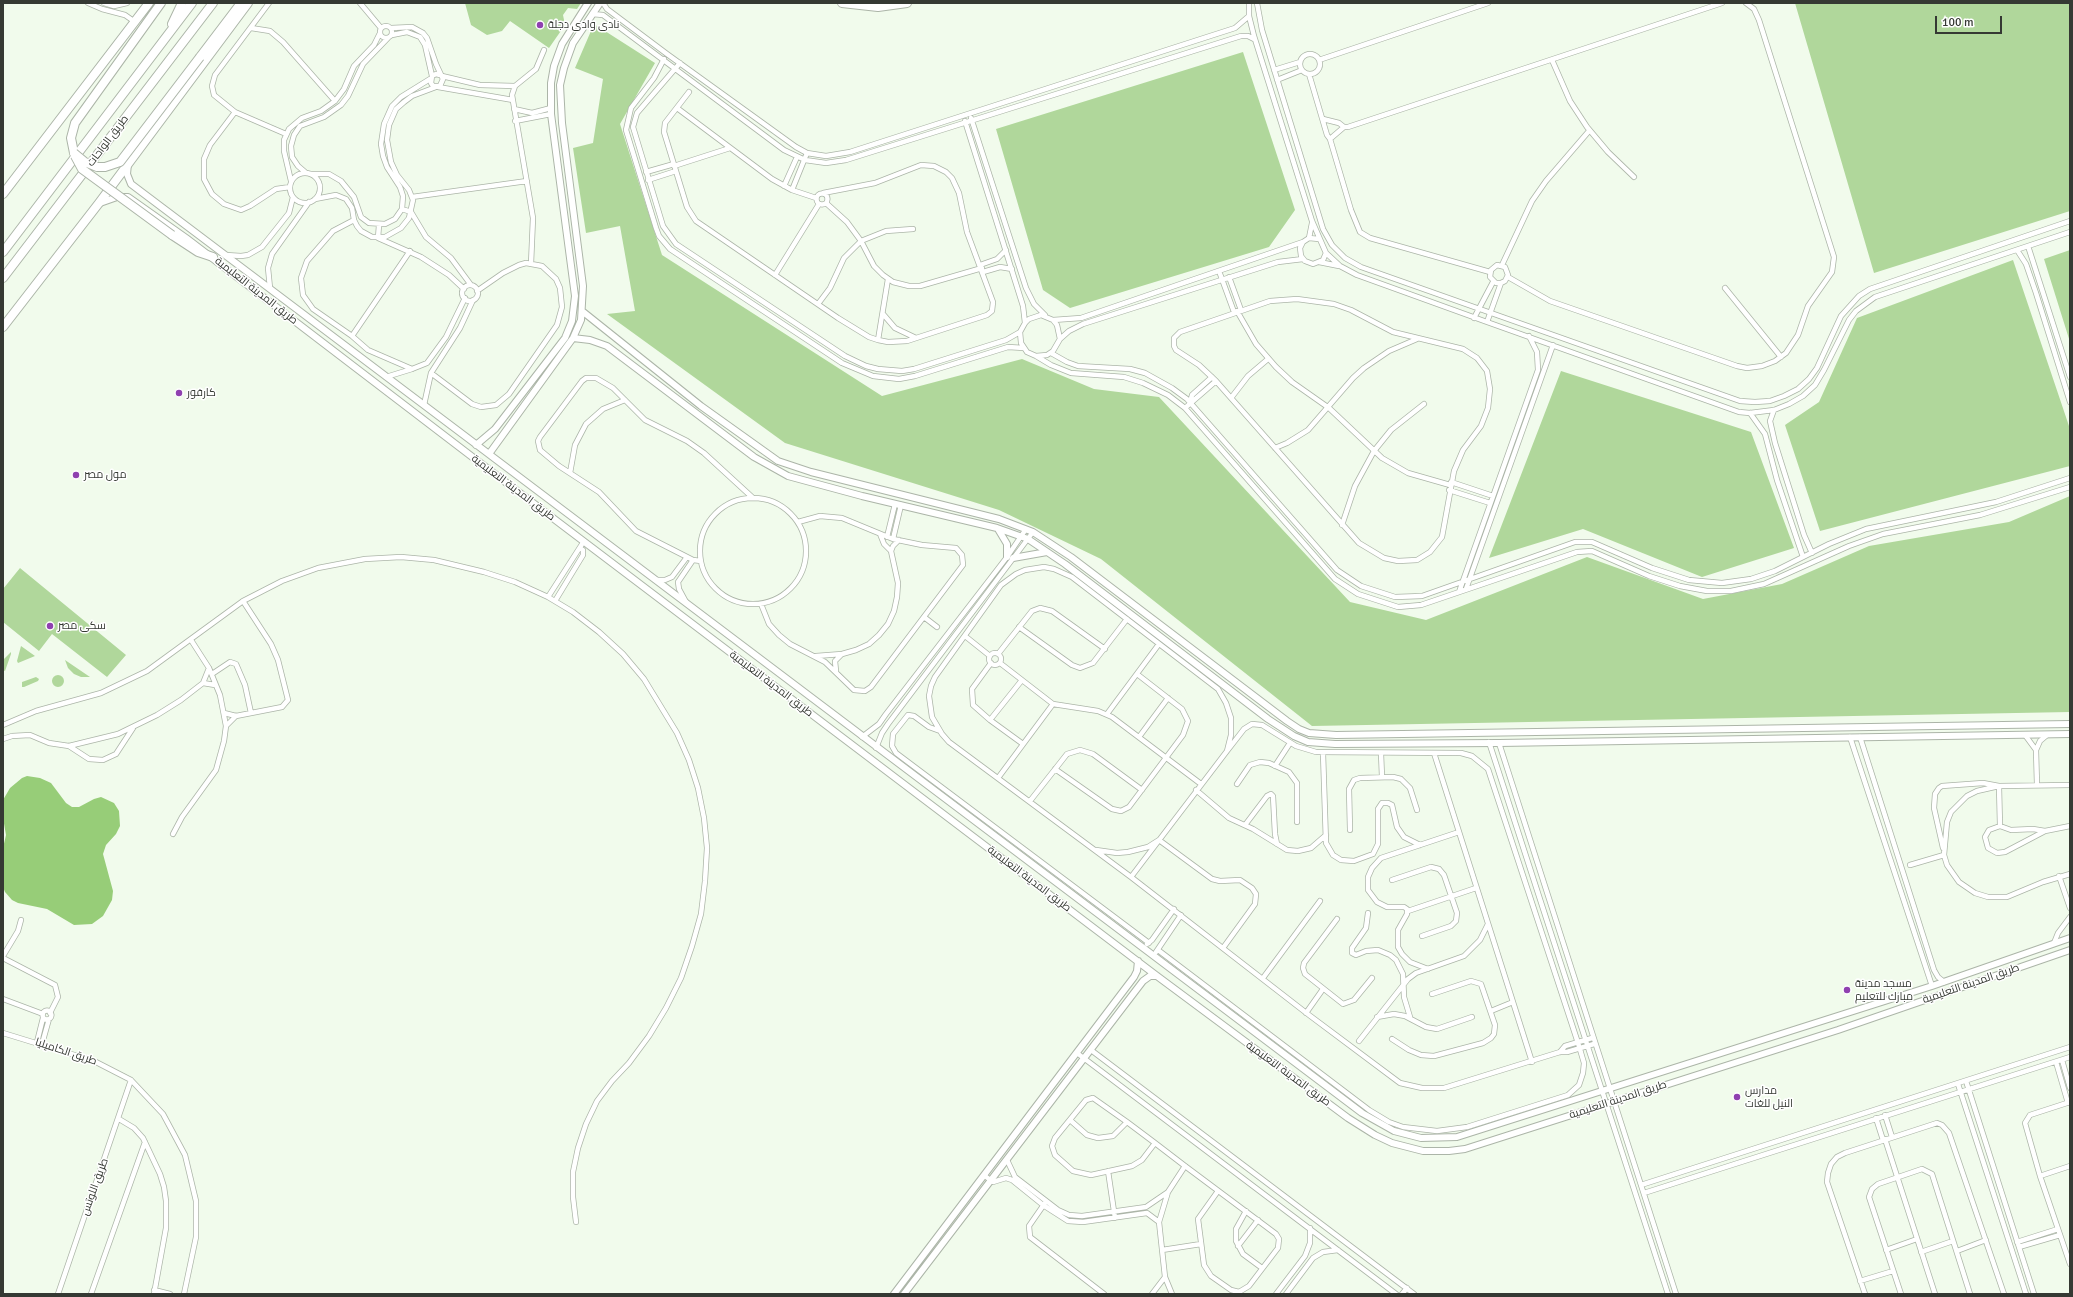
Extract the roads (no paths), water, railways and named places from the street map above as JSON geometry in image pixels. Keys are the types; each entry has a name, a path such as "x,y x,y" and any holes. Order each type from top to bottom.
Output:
{"main road":[{"path":"3,194 149,3"},
{"path":"161,3 75,123 71,138 74,153 82,169 172,235 198,252 213,257"},
{"path":"169,35 182,3"},
{"name":"طريق الواحات","path":"3,252 192,3"},
{"name":"طريق الواحات","path":"3,278 213,3"},
{"path":"74,153 85,162 97,166 105,167 120,162 241,3"},
{"path":"3,327 99,203 248,3"},
{"path":"842,3 878,7 907,3"}],"street":[{"path":"88,3 102,10 125,15 135,22"},
{"path":"104,3 114,6 127,3"},
{"path":"269,3 215,76 212,86 214,95 235,112 286,134"},
{"path":"360,3 381,31 383,38 407,32 420,37 425,45 431,83 437,87 513,100"},
{"path":"461,449 470,448 474,443 495,429 568,331 574,313 575,296 566,237 551,111 552,77 556,60 568,34 588,3"},
{"path":"488,454 573,338 580,324 583,286 560,108 561,79 567,58 578,34 600,3"},
{"path":"603,3 607,9 667,54 796,147 807,153 826,156 850,152 1235,28 1249,16"},
{"path":"1249,3 1249,16 1254,39 1312,221 1326,253 1340,266"},
{"path":"1257,3 1259,19 1323,229 1328,240 1341,255 1361,267 1740,401 1770,401 1798,389 1816,368 1841,316 1859,296 1870,289 1882,283 2070,221"},
{"path":"1320,60 1488,3"},
{"path":"1330,139 1344,127 1722,3"},
{"path":"1746,3 1754,10"},
{"path":"1508,277 1550,301 1737,366 1747,368 1762,366 1781,357 1795,342 1808,306 1829,277 1834,267 1834,257 1824,219 1754,10 1754,3"},
{"path":"592,14 603,15 784,150 805,160 826,163 846,160 1241,36 1248,36 1254,39"},
{"path":"1250,22 1259,19"},
{"path":"226,255 248,255 262,247 289,213 293,197 284,151 286,134 293,125 302,118 321,111 335,101 344,89 352,70 359,60 374,45 381,31 387,26 390,28 412,27 423,33 427,38 441,76 442,84 412,96 396,109 391,118 387,132 387,167 402,191 402,209 395,219 379,225 369,223 361,217 354,197 341,181 328,174 311,174"},
{"path":"251,28 270,32 283,42 335,101"},
{"path":"315,199 320,187 317,178 305,172 294,162 291,147 296,130 305,124 324,117 341,105 348,96 363,64 390,37 390,28"},
{"path":"531,264 533,218 515,120 512,95 515,86 536,69 544,50"},
{"path":"1274,70 1300,62 1304,55 1309,53 1317,56 1320,60"},
{"path":"667,54 654,78 631,108 626,130 656,228 659,236 670,249 842,363 873,376 899,379 915,376 1008,347 1024,348 1051,365 1071,373 1124,377 1143,383 1168,395 1184,408 1330,574 1345,587 1386,604 1404,607 1421,605 1577,552 1592,551 1649,576 1680,586 1707,591 1731,592 1764,584 1849,546 1883,534 1980,515 2070,487"},
{"path":"359,60 363,64"},
{"path":"1309,74 1318,70 1320,60"},
{"path":"1552,60 1570,101 1589,130 1634,177"},
{"path":"1300,62 1302,70 1309,74 1356,227 1364,235 1490,272"},
{"path":"680,63 655,90 634,120 634,134 663,226 676,244 845,356 866,366 890,371 914,369 1011,338 1020,332 1025,323 1034,316 1046,316"},
{"path":"1284,67 1288,76"},
{"path":"1278,80 1302,70"},
{"path":"378,238 391,235 401,228 411,212 412,197 386,155 381,137 389,112 402,97 436,74 480,85 515,86"},
{"path":"689,92 665,123 664,129 687,207 694,219 860,332 878,340 898,343 991,313 994,304 982,268 967,232 956,185 946,172 938,167 928,165 914,167 875,183 823,193 818,195 816,198"},
{"path":"515,120 560,108"},
{"path":"677,108 784,186 816,198 819,204"},
{"path":"514,109 532,113 551,111"},
{"path":"235,112 206,152 203,174 209,189 224,204 241,210 250,206 276,189 290,184 295,176 305,172"},
{"path":"969,113 1026,288 1034,304 1058,325 1060,339 1058,346 1047,355 1036,356"},
{"path":"963,115 1012,269 1023,306 1025,323"},
{"path":"302,118 305,124"},
{"path":"1323,119 1340,123 1344,127"},
{"path":"1502,265 1532,201 1546,181 1589,130"},
{"path":"646,172 730,148"},
{"path":"792,190 807,153"},
{"path":"784,186 797,157"},
{"name":"طريق المدينة التعليمية","path":"128,163 127,174 132,184 192,230 876,748 1367,1117 1394,1131 1421,1138 1457,1138 1742,1046 1834,1018 1944,982 2070,938"},
{"path":"648,180 676,171"},
{"path":"412,197 527,181"},
{"path":"823,193 827,198 826,203"},
{"path":"293,197 301,202 309,202 315,199 336,195 341,196 350,203 354,220 361,231 372,237 410,251 433,264 455,280 464,289"},
{"name":"طريق المدينة التعليمية","path":"99,203 117,197 128,197 213,257 461,449 1157,976 1366,1130 1392,1143 1423,1151 1449,1151 1465,1149 1838,1030 2070,950"},
{"path":"270,288 268,268 272,254 309,202"},
{"path":"826,203 847,222 861,241 874,266 888,279 903,286 920,286 982,268 1000,266 1012,269"},
{"path":"819,204 826,203"},
{"path":"775,275 819,204"},
{"path":"402,209 411,212 426,237 452,258 477,291"},
{"path":"354,220 333,231 307,261 303,269 301,286 303,294 313,309 352,336 368,350 412,370"},
{"path":"1309,238 1312,221"},
{"path":"378,238 379,225"},
{"path":"818,304 830,288 844,258 861,241 886,231 913,229"},
{"path":"186,238 192,230"},
{"path":"1303,242 1300,251 1303,259 1310,264 1319,262 1340,266 1358,275 1474,318 1529,336 1738,412 1750,413 1774,410 1794,401 1815,385 1824,370 1842,330 1849,320 1866,303 1886,292 2070,232"},
{"path":"566,237 577,236"},
{"path":"1053,320 1080,318 1303,242 1309,238 1319,239"},
{"path":"1322,244 1328,240"},
{"path":"2028,246 2070,377"},
{"path":"982,268 997,259 1006,250"},
{"path":"2017,250 2026,264 2036,292 2070,402"},
{"path":"352,336 410,251"},
{"path":"1319,262 1323,260 1326,253"},
{"path":"1060,339 1083,324 1284,260 1303,259"},
{"path":"424,405 431,373 460,328 473,300 477,296 477,291 514,267 526,263 542,266 556,279 562,297 560,316 553,334 504,399 491,407 476,406 431,373"},
{"path":"1493,282 1490,277 1490,272 1494,266 1502,265"},
{"path":"1487,322 1501,283 1508,277 1508,271 1502,265"},
{"path":"1219,271 1251,336 1268,359 1292,382 1329,408 1374,451 1390,464 1408,473 1450,486 1493,496"},
{"path":"1229,277 1238,311"},
{"path":"878,340 888,279"},
{"path":"1474,318 1493,282"},
{"path":"1493,282 1501,283"},
{"path":"471,285 464,289 462,293 465,298 473,300"},
{"path":"1724,288 1781,357"},
{"path":"386,377 412,370 427,363 454,324 465,298"},
{"path":"1280,300 1319,300 1341,306 1387,329 1417,339 1456,346 1471,353 1483,364 1487,371 1490,380 1490,399 1485,417 1458,460 1450,486 1446,524 1442,536 1430,552 1417,560 1398,561 1378,555 1359,543 1212,376 1193,360 1176,350 1174,346 1174,338 1180,332 1238,311 1280,300"},
{"path":"582,311 701,406 778,461 811,472 974,512 1033,532 1071,557 1287,721 1299,729 1310,733 1336,735 2070,724"},
{"path":"883,314 895,328 916,338"},
{"path":"1020,332 1024,348"},
{"path":"1459,592 1538,370 1537,352 1529,336"},
{"path":"573,338 590,340 606,346 771,468 809,483 997,528 1028,539 1169,642 1277,725 1294,736 1308,742 1317,744 1499,743 2070,734"},
{"path":"1275,448 1298,437 1308,430 1329,408 1353,378 1364,368 1389,351 1417,339"},
{"path":"1466,589 1553,345"},
{"path":"1051,353 1078,366 1130,369 1145,373 1172,388 1190,403 1337,570 1348,579 1374,591 1402,598 1422,596 1575,542 1592,542 1652,568 1689,580 1722,583 1751,579 1775,571 1803,556 1866,529 1996,502 2070,478"},
{"path":"1231,398 1248,376 1268,359"},
{"path":"1190,403 1192,395 1212,376"},
{"path":"701,562 693,560 636,531 599,492 546,457 540,450 538,441 542,433 582,381 586,378 596,378 613,388 650,423 687,441 704,453 753,498"},
{"path":"1184,408 1216,381"},
{"path":"570,473 575,445 586,424 604,409 625,400"},
{"path":"1342,524 1355,486 1374,451 1401,420 1424,404"},
{"path":"1774,410 1770,421 1775,443 1804,535 1812,553"},
{"path":"1750,413 1765,434 1778,480 1803,556"},
{"path":"483,465 486,460 495,458"},
{"path":"1450,486 1490,503"},
{"path":"753,498 774,502 784,507 798,522 804,534 806,560 802,573 795,584 785,594 774,600 761,604 739,602 719,592 706,575 701,562 701,540 711,518 730,503 753,498"},
{"path":"886,537 898,504"},
{"path":"893,539 898,504"},
{"path":"761,604 769,624 779,635 790,644 816,656 836,671 854,690 861,692 869,690 961,569 963,560 962,555 959,551 951,547 922,546 893,539 842,518 820,516 798,522"},
{"path":"997,528 1007,544 1010,557"},
{"path":"876,748 882,733 888,724 1010,557 1020,536 1026,529"},
{"path":"862,737 879,724 1010,557 1033,532"},
{"path":"816,656 842,654 869,644 880,635 891,617 897,597 898,583 891,551 884,544 880,534"},
{"path":"891,551 893,546 899,540"},
{"path":"548,597 584,541"},
{"path":"555,601 583,555 583,550 580,548"},
{"path":"1010,557 1047,552"},
{"path":"3,725 36,710 80,700 121,684 147,671 243,601 282,581 318,568 365,559 401,557 434,560 484,572 515,582 548,597 599,632 623,654 644,680 677,733 689,760 698,788 704,818 707,848 701,914 681,978 666,1008 649,1036 629,1063 608,1086 597,1102 586,1124 578,1148 573,1172 573,1197 576,1222"},
{"path":"654,580 665,580 672,577 687,557"},
{"path":"687,604 678,589 678,582 693,560"},
{"path":"1227,751 1231,735 1231,724 1228,708 1218,689 1072,577 1054,569 1035,568 1016,574 1001,585 935,677 931,686 930,707 932,717 940,731 949,742 1182,915 1306,1013 1400,1083 1422,1088 1444,1088 1532,1062 1560,1052 1580,1049 1594,1044"},
{"path":"672,577 678,582"},
{"path":"224,713 236,716 282,707 287,703 288,697 271,644 243,601"},
{"path":"990,656 998,654 1032,610 1040,608 1048,609 1105,649"},
{"path":"924,617 937,627"},
{"path":"1019,627 1076,667 1090,666 1127,620"},
{"path":"1169,642 1174,635"},
{"path":"964,636 990,656 991,663 972,689 971,694 976,709 1023,744"},
{"path":"173,834 182,817 216,770 224,742 226,726 224,713 212,674 191,640"},
{"path":"1107,714 1159,644"},
{"path":"744,663 751,653"},
{"path":"836,671 835,661 842,654"},
{"path":"998,654 1001,658 1000,663"},
{"path":"212,674 230,662 236,664 245,685 251,713"},
{"path":"991,663 996,665 1000,663"},
{"path":"1000,663 1053,704 1107,714 1201,784"},
{"path":"3,739 12,736 30,735 49,743 69,746 102,740 133,728 169,707 202,683 209,668"},
{"path":"1055,769 1116,811 1130,807 1184,735 1188,722 1182,709 1138,674"},
{"path":"990,720 1022,680"},
{"path":"202,683 216,685"},
{"path":"1139,737 1168,698"},
{"path":"998,778 1053,704"},
{"path":"226,726 236,716"},
{"path":"940,731 929,727 914,716 908,716 893,734 892,746 896,753 1149,943"},
{"path":"1131,877 1196,790 1246,727 1254,724 1262,725 1290,743 1309,751 1323,753 1465,754 1476,758 1488,769 1578,1042 1584,1063 1583,1072 1579,1085 1568,1095 1460,1129 1437,1131 1409,1129 1389,1122 1369,1110 1158,950"},
{"path":"69,746 89,759 103,760 116,754 133,728"},
{"path":"1486,732 1668,1294"},
{"path":"2025,735 2036,750 2037,785"},
{"path":"2036,750 2047,735"},
{"path":"1850,737 1932,986"},
{"path":"1860,737 1934,970 1938,977 1944,982"},
{"path":"1275,766 1290,743"},
{"path":"1499,743 1592,1038 1676,1294"},
{"path":"1030,801 1067,754 1073,751 1087,751 1142,790"},
{"path":"1323,753 1326,835 1329,850 1338,858 1349,861 1358,860 1373,854 1378,844 1378,808 1382,803 1392,805 1397,827 1404,837 1420,845"},
{"path":"1381,753 1382,777"},
{"path":"1434,753 1532,1062"},
{"path":"1237,784 1247,769 1255,763 1264,762 1289,772 1297,783 1297,822"},
{"path":"1350,830 1349,792 1352,783 1360,778 1397,778 1410,788 1417,810"},
{"path":"1999,786 1984,783 1942,786 1937,790 1934,808 1944,854 1947,865 1958,882 1975,893 1988,897 2007,897 2059,876 2070,874"},
{"path":"1944,854 1947,822 1958,803 1977,791 1999,786 2070,785"},
{"path":"1999,786 2000,826"},
{"path":"1196,790 1229,818 1256,830 1287,850 1303,850 1314,846 1326,835"},
{"path":"1245,825 1267,796 1271,794 1273,796 1274,834 1277,844"},
{"path":"2045,831 2033,829 2011,830 2000,826 1989,830 1985,837 1988,848 1997,853 2005,852 2045,831 2070,826"},
{"path":"1408,911 1404,907 1395,908 1384,906 1374,900 1368,887 1368,877 1372,868 1378,860 1459,832"},
{"path":"1095,850 1117,853 1128,852 1148,846 1159,840"},
{"path":"1159,840 1212,879 1220,881 1240,880 1254,890 1256,897 1255,904 1223,948"},
{"path":"1373,854 1378,860"},
{"path":"1910,865 1944,854"},
{"path":"1392,880 1431,867 1436,868 1444,875 1457,916 1455,923 1451,926 1422,936"},
{"path":"2059,876 2070,908"},
{"path":"1053,897 1061,887"},
{"path":"1428,969 1410,962 1402,954 1398,946 1398,930 1408,911 1476,888"},
{"path":"1263,978 1320,901"},
{"path":"1139,946 1149,943 1174,910"},
{"path":"1368,913 1366,928 1352,948 1352,952 1356,955 1374,950 1390,955 1400,967 1404,983 1406,1004 1410,1017"},
{"path":"1155,958 1158,950 1182,915"},
{"path":"2054,943 2058,933 2070,917"},
{"path":"1338,919 1303,965 1305,974 1340,1003 1349,1003 1354,1000 1372,978"},
{"path":"21,920 18,931 3,957 55,985 58,989 58,996 39,1043"},
{"path":"1359,1041 1411,976 1468,953 1480,940 1488,924"},
{"path":"894,1294 985,1176 1134,977 1137,971 1138,961"},
{"path":"904,1294 1145,979 1150,976 1157,976"},
{"path":"1392,1039 1415,1053 1428,1056 1441,1056 1483,1043 1491,1038 1495,1029 1492,1011 1483,986 1476,981 1468,982 1432,994"},
{"path":"1306,1013 1323,989"},
{"path":"3,1000 43,1016 49,1020"},
{"path":"1492,1011 1513,1002"},
{"path":"39,1043 43,1016 46,1011 50,1013"},
{"path":"1377,1017 1394,1014 1410,1017 1422,1025 1437,1029 1472,1017"},
{"path":"1226,1027 1233,1016"},
{"path":"1834,1018 1838,1030"},
{"name":"طريق الكاميليا","path":"3,1033 94,1061 131,1080 154,1102 172,1127 190,1170 196,1201 196,1237 184,1294"},
{"path":"1560,1052 1565,1046 1592,1038"},
{"path":"1742,1046 1746,1059"},
{"path":"1641,1184 1966,1082 2070,1047"},
{"path":"1091,1050 1414,1294"},
{"path":"1077,1053 1396,1294"},
{"path":"1644,1193 2070,1057"},
{"path":"2062,1060 2070,1088"},
{"path":"2056,1062 2069,1102 2030,1115 2025,1120 2025,1127 2070,1264"},
{"name":"طريق اللوتس","path":"58,1294 119,1119 131,1080"},
{"path":"1966,1082 2034,1294"},
{"path":"1958,1084 1962,1092 2026,1294"},
{"path":"1155,1143 1137,1163 1108,1172 1091,1174 1078,1173 1055,1155 1053,1142 1086,1100 1093,1098 1127,1122 1155,1143 1218,1191 1276,1234 1280,1242 1278,1248 1246,1289 1239,1292 1231,1290 1208,1273 1204,1265 1198,1218 1218,1191"},
{"path":"1885,1115 1892,1137"},
{"path":"1876,1118 1935,1294"},
{"path":"119,1119 134,1128 145,1142 160,1174 166,1200 165,1242 154,1292 170,1294"},
{"path":"1070,1120 1088,1135 1098,1138 1113,1136 1127,1122"},
{"path":"1865,1294 1827,1182 1831,1164 1841,1155 1884,1139 1937,1123 1946,1129 2004,1294"},
{"path":"91,1294 145,1142"},
{"path":"1007,1160 1015,1177 1063,1213 1076,1216 1146,1207 1168,1192"},
{"path":"1172,1294 1165,1277 1159,1222 1168,1192 1185,1166"},
{"path":"2040,1176 2070,1166"},
{"path":"1901,1294 1869,1197 1874,1186 1922,1169 1932,1174 1970,1294"},
{"path":"1108,1172 1115,1218"},
{"path":"985,1176 991,1181"},
{"path":"991,1181 1006,1178 1012,1180 1043,1205 1068,1221 1083,1222 1147,1213 1159,1222"},
{"path":"1046,1201 1029,1226 1030,1237 1104,1294"},
{"path":"1246,1212 1236,1230 1238,1246 1243,1254 1262,1268"},
{"path":"1238,1246 1258,1220"},
{"path":"1276,1294 1305,1256 1310,1243 1310,1228"},
{"path":"2018,1244 2058,1229"},
{"path":"2018,1244 2060,1235"},
{"path":"1886,1250 1917,1239"},
{"path":"1956,1251 1986,1240"},
{"path":"1921,1252 1953,1241"},
{"path":"1162,1250 1201,1244"},
{"path":"1286,1294 1313,1258 1328,1250 1339,1250"},
{"path":"1860,1281 1893,1271"},
{"path":"1152,1294 1165,1277"},
{"path":"1402,1294 1406,1288"}],"place":[{"name":"نادى وادى دجلة","path":"540,25"},
{"name":"كارفور","path":"179,393"},
{"name":"مول مصر","path":"76,475"},
{"name":"سكى مصر","path":"50,626"},
{"name":"مسجد مدينة مبارك للتعليم","path":"1847,990"},
{"name":"مدارس النيل للغات","path":"1737,1097"}]}
